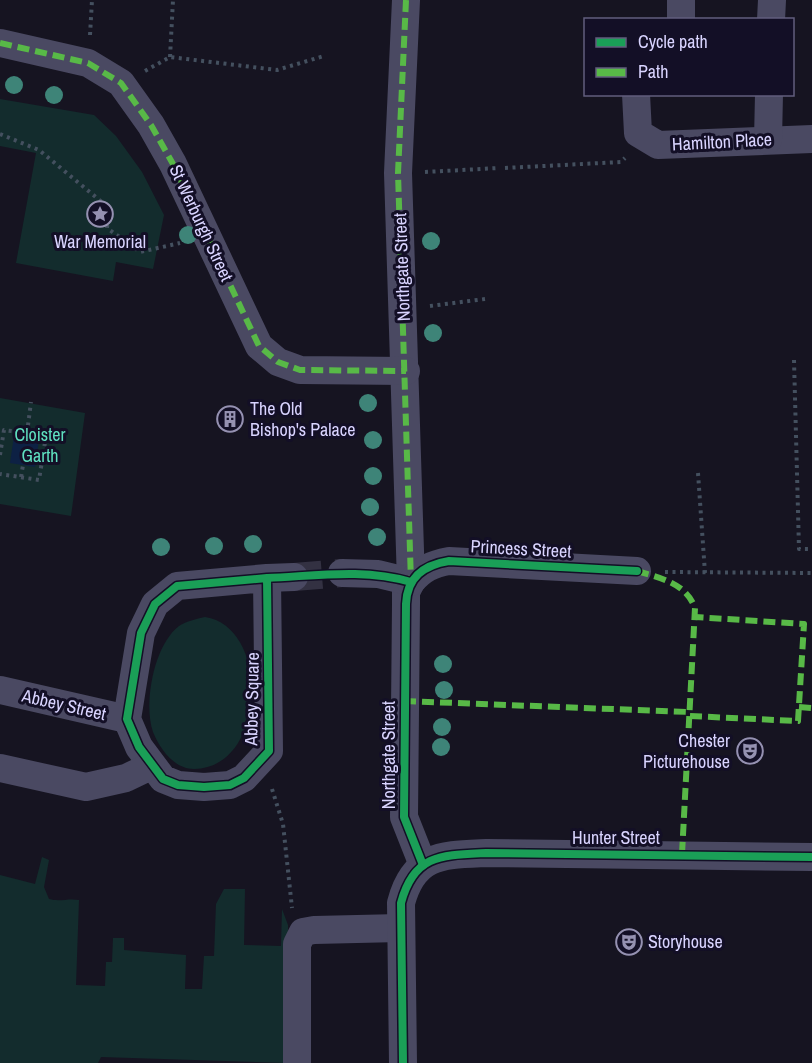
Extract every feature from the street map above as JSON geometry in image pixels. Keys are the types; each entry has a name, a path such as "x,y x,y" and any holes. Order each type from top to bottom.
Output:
{"street":[{"name":"Northgate Street","path":"406,0 398,173 411,582 406,592 404,817 423,865"},
{"path":"681,0 681,18"},
{"path":"771,18 772,0"},
{"name":"St Werburgh Street","path":"0,43 88,63 121,83 151,124 173,164 259,346 278,362 300,370 406,371"},
{"name":"Hamilton Place","path":"636,96 638,133 646,140 658,145 812,139"},
{"path":"768,140 769,96"},
{"name":"Princess Street","path":"411,582 432,564 449,561 637,571"},
{"path":"342,573 378,574 411,582"},
{"name":"Abbey Square","path":"280,578 269,751 255,769 230,785 204,787 178,785 163,780 151,766 127,719 141,633 148,613 155,604 177,586 280,578"},
{"name":"Abbey Street","path":"0,690 127,719"},
{"path":"0,768 86,787 126,778 151,766"},
{"name":"Hunter Street","path":"423,865 447,855 486,853 812,857"},
{"path":"403,1063 401,903 406,883 423,865"},
{"path":"297,1063 297,944 303,932 400,928"}],"path":[{"path":"170,57 173,0"},
{"path":"121,83 170,57 277,70 324,56"},
{"path":"0,134 39,150 109,208 107,228 140,252 207,237"},
{"path":"505,168 621,162 646,140"},
{"path":"398,173 499,168"},
{"path":"403,309 485,300"},
{"path":"794,360 799,549 812,549"},
{"path":"27,433 31,402"},
{"path":"0,455 4,429 46,436 39,480 0,474"},
{"path":"21,477 23,465"},
{"path":"698,473 705,573"},
{"path":"637,571 812,573"},
{"path":"255,769 274,792 280,808 294,921 303,932"}],"green space":[{"path":"0,99 94,115 116,136 142,172 164,215 153,269 116,262 113,281 16,263 36,153 0,146"},
{"name":"Cloister Garth","path":"0,398 85,413 71,516 0,504"},
{"path":"205,617 226,626 241,645 250,669 252,696 247,723 236,746 218,763 194,769 174,762 160,745 150,720 150,691 157,660 170,635 182,624"},
{"path":"42,857 49,860 44,887 49,899 79,900 76,985 105,986 106,962 112,962 113,938 124,938 124,950 186,955 185,989 202,989 204,956 214,956 216,904 224,889 245,889 244,945 281,946 282,909 288,925 288,1063 101,1057 98,1063 0,1063 0,875 35,884"}],"water":[{"path":"14,436 39,440 35,467 10,463"}],"tunnel":[{"path":"294,577 342,573"}],"marked path":[{"path":"406,0 398,173 411,582"},
{"path":"0,43 88,63 121,83 151,125 173,164 259,346 278,362 300,370 406,371"},
{"path":"637,571 679,587 695,608 682,854"},
{"path":"690,716 798,721 804,624 695,617"},
{"path":"404,701 689,712"},
{"path":"799,707 812,708"}],"cycle path":[{"path":"423,865 404,817 406,604 413,580 425,569 449,561 637,571"},
{"path":"267,578 177,586 155,604 141,633 127,719 139,747 163,779 178,785 204,787 230,785 244,778 269,751 267,578 357,574 411,582"},
{"path":"403,1063 401,903 414,875 432,860 456,855 486,853 812,857"}],"place":[{"name":"War Memorial","path":"100,214"},
{"name":"The Old Bishop's Palace","path":"230,419"},
{"name":"Chester Picturehouse","path":"750,751"},
{"name":"Storyhouse","path":"629,942"}]}
